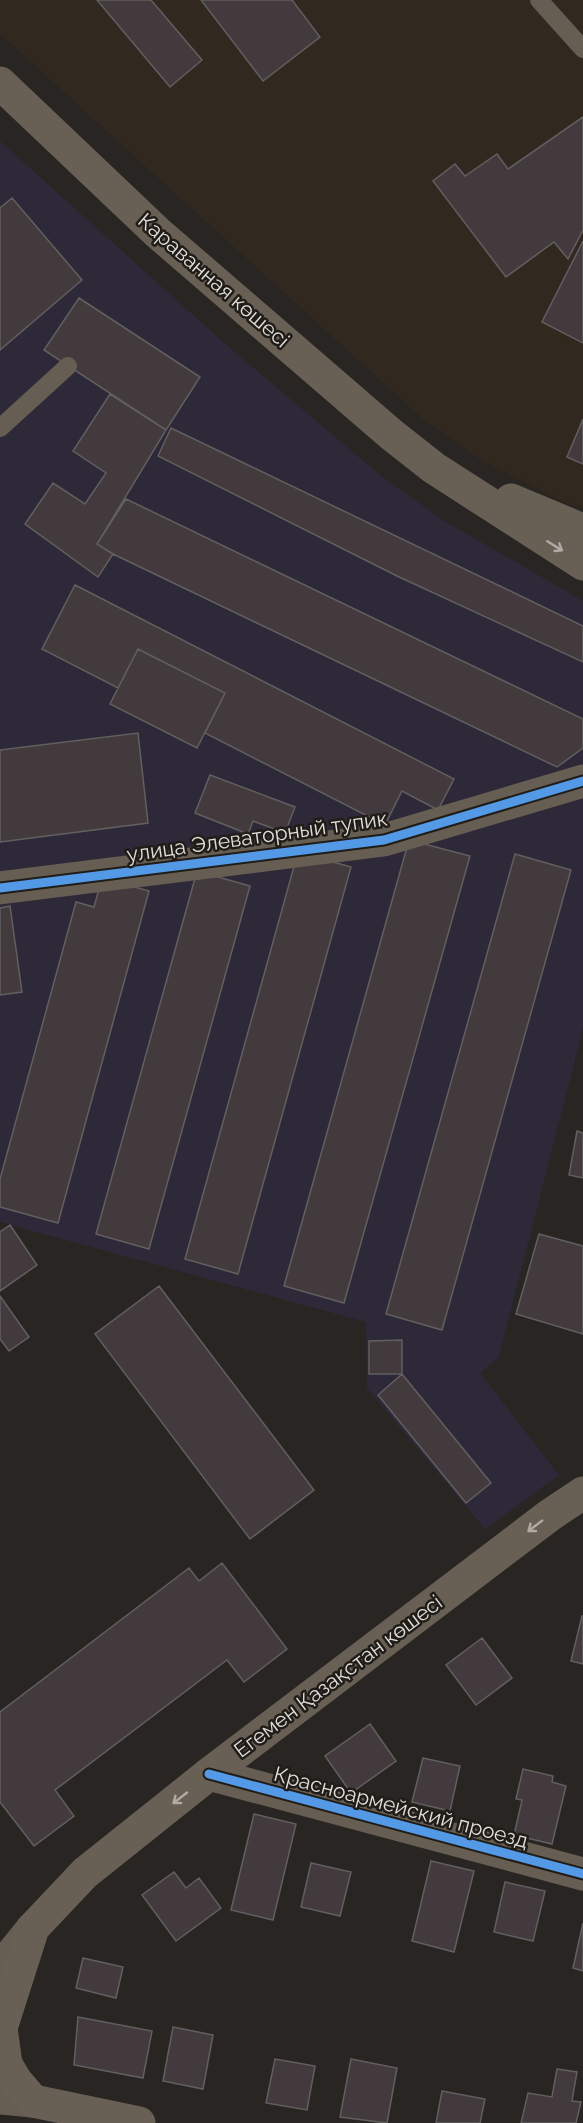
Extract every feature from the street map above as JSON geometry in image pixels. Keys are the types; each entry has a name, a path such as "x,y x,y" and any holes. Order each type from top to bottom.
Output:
{"main road":[{"name":"Караванная көшесі","path":"0,83 158,233 434,468 583,564"},
{"name":"Караванная көшесі","path":"434,468 583,530"},
{"name":"Егемен Қазақстан көшесі","path":"33,1928 85,1873 209,1774 550,1515 583,1493"},
{"path":"33,1928 6,2006 1,2028 6,2064 16,2081 33,2101 139,2123"}],"street":[{"name":"улица Элеваторный тупик","path":"0,888 384,840 583,781"},
{"name":"Красноармейский проезд","path":"209,1774 583,1874"},
{"name":"Егемен Қазақстан көшесі","path":"0,1970 33,1928"},
{"path":"0,2098 33,2101"}],"lane":[{"path":"539,0 583,49"},
{"path":"0,428 68,366"}],"shaded area":[{"path":"0,0 583,0 583,508 566,503 481,460 425,421 0,34"},
{"path":"0,141 223,342 380,475 443,520 583,601 583,1028 499,1357 480,1373 559,1475 485,1529 367,1388 366,1322 0,1222"}],"building":[{"path":"97,0 151,0 202,60 170,87"},
{"path":"201,0 292,0 320,37 263,81"},
{"path":"583,117 583,230 568,259 554,242 506,277 433,181 455,164 465,176 497,154 508,169"},
{"path":"12,198 82,280 0,350 0,208"},
{"path":"583,241 583,343 542,322"},
{"path":"79,298 200,377 166,430 44,350"},
{"path":"110,394 166,430 97,544 113,554 98,577 25,524 53,483 85,504 106,473 73,451"},
{"path":"583,419 583,464 567,457"},
{"path":"171,428 583,626 583,662 397,576 158,456"},
{"path":"126,499 583,719 583,748 557,767 113,554 97,544"},
{"path":"75,585 454,779 438,810 402,791 385,825 205,733 225,693 138,649 118,688 42,649"},
{"path":"138,649 225,693 197,748 110,704"},
{"path":"138,733 148,823 0,842 0,750"},
{"path":"210,775 295,807 285,833 253,821 248,834 195,813"},
{"path":"409,840 470,856 344,1303 284,1286"},
{"path":"298,852 351,867 238,1274 185,1259"},
{"path":"515,854 571,870 442,1330 386,1314"},
{"path":"197,871 250,886 149,1249 96,1234"},
{"path":"102,878 149,891 58,1223 0,1207 0,1179 76,902 94,907"},
{"path":"10,906 22,992 0,995 0,908"},
{"path":"577,1131 583,1133 583,1178 569,1175"},
{"path":"10,1225 37,1265 0,1291 0,1232"},
{"path":"539,1234 583,1246 583,1334 516,1314"},
{"path":"159,1286 314,1490 250,1539 95,1334"},
{"path":"0,1296 29,1337 9,1351 0,1339"},
{"path":"402,1340 402,1374 369,1374 369,1341"},
{"path":"402,1374 491,1483 466,1503 378,1395"},
{"path":"222,1563 287,1649 244,1682 227,1660 55,1790 74,1816 34,1846 0,1802 0,1712 189,1568 199,1581"},
{"path":"583,1616 583,1664 571,1661"},
{"path":"482,1638 512,1678 476,1705 446,1665"},
{"path":"370,1724 396,1761 351,1793 325,1756"},
{"path":"423,1758 460,1766 450,1811 412,1802"},
{"path":"523,1769 553,1776 552,1782 566,1786 552,1844 514,1835 522,1800 516,1799"},
{"path":"254,1814 296,1824 273,1920 231,1910"},
{"path":"431,1861 474,1871 454,1952 412,1941"},
{"path":"311,1863 351,1872 340,1916 301,1907"},
{"path":"174,1872 186,1888 199,1878 221,1908 176,1941 142,1895"},
{"path":"505,1882 545,1891 533,1941 494,1932"},
{"path":"583,1923 583,1971 573,1968"},
{"path":"83,1958 123,1967 116,1998 76,1988"},
{"path":"78,2017 152,2031 143,2078 74,2065"},
{"path":"173,2027 213,2035 203,2089 163,2081"},
{"path":"275,2059 315,2066 307,2110 266,2103"},
{"path":"351,2059 397,2068 387,2123 340,2117"},
{"path":"557,2069 577,2072 572,2101 581,2102 576,2123 521,2123 528,2093 552,2097"},
{"path":"442,2091 485,2099 480,2123 436,2123"}],"cycle path":[{"path":"0,888 384,840 583,781"},
{"path":"209,1774 583,1874"}]}
